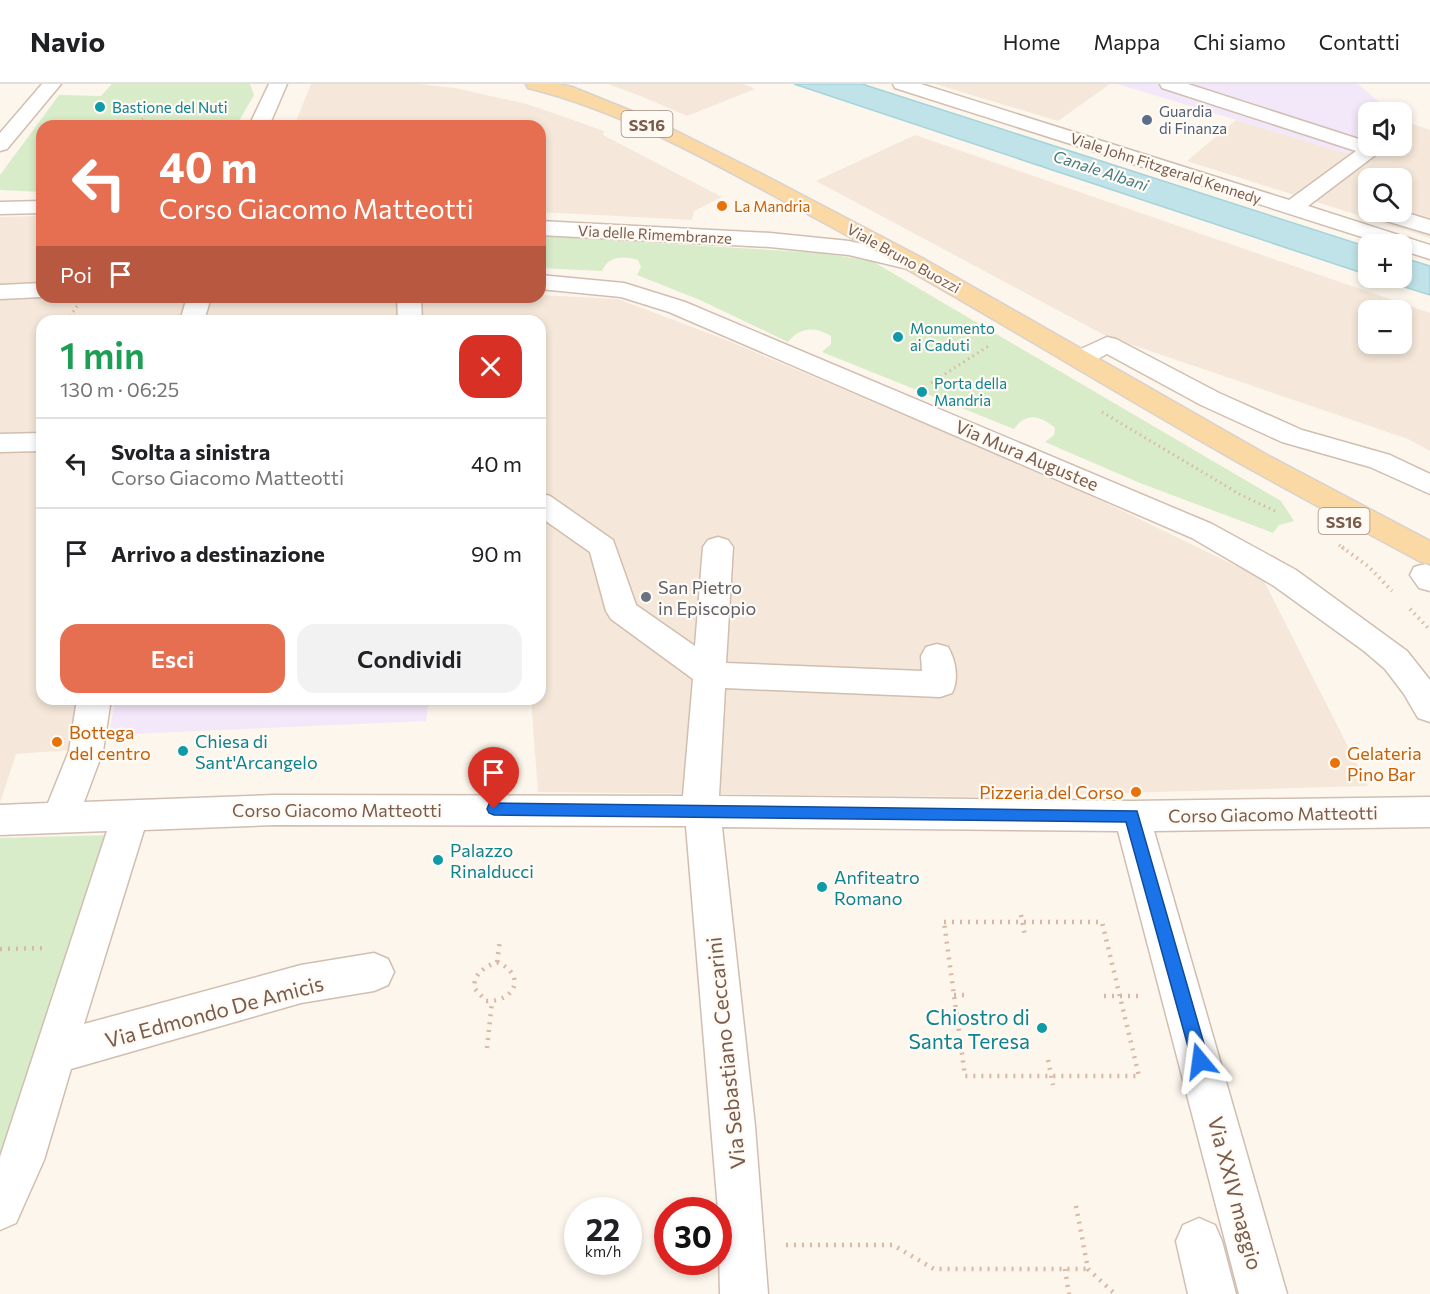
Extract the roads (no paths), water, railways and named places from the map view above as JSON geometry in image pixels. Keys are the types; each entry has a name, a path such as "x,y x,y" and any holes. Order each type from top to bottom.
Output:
{"main road":[{"name":"Viale Bruno Buozzi","path":"535,84 565,91 649,125 916,264 1259,462 1429,572"}],"street":[{"path":"0,146 52,84"},
{"path":"262,120 278,84"},
{"name":"Viale John Fitzgerald Kennedy","path":"902,84 1430,252"},
{"path":"1168,84 1371,149 1292,208"},
{"path":"0,120 22,119"},
{"path":"0,208 36,207"},
{"name":"Via delle Rimembranze","path":"770,240 795,229 818,211"},
{"path":"1344,224 1358,213"},
{"path":"1412,221 1430,227"},
{"name":"Via delle Rimembranze","path":"546,228 770,240 849,248 916,264"},
{"name":"Via Mura Augustee","path":"546,283 624,290 650,297 1082,478 1202,531 1285,578 1396,660 1416,685 1430,709"},
{"path":"0,292 36,290"},
{"path":"1081,358 1107,344 1210,399 1292,436 1380,461 1430,485"},
{"path":"1259,462 1292,436"},
{"path":"0,442 36,442"},
{"path":"546,507 603,547 622,611 710,675 940,684 937,656"},
{"name":"Via Sebastiano Ceccarini","path":"718,547 702,812 733,1126 744,1294"},
{"path":"59,819 86,751 93,705"},
{"name":"Corso Giacomo Matteotti","path":"0,820 287,810 516,809 1132,816 1430,812"},
{"path":"0,1207 22,1160 131,815"},
{"name":"Via XXIV maggio","path":"1132,816 1263,1294"},
{"name":"Via Edmondo De Amicis","path":"55,1053 301,984 374,972"},
{"path":"1199,1241 1212,1294"}],"water":[{"name":"Canale Albani","path":"794,84 862,84 1358,244 1358,272"},
{"path":"1412,260 1430,266 1430,295 1408,288 1412,288"}],"place":[{"name":"Bastione del Nuti","path":"100,107"},
{"name":"Guardia di Finanza","path":"1147,120"},
{"name":"La Mandria","path":"722,206"},
{"name":"Monumento ai Caduti","path":"898,337"},
{"name":"Porta della Mandria","path":"922,392"},
{"name":"San Pietro in Episcopio","path":"646,597"},
{"name":"Bottega del centro","path":"57,742"},
{"name":"Chiesa di Sant'Arcangelo","path":"183,751"},
{"name":"Gelateria Pino Bar","path":"1335,763"},
{"name":"Pizzeria del Corso","path":"1136,792"},
{"name":"Palazzo Rinalducci","path":"438,860"},
{"name":"Anfiteatro Romano","path":"822,887"},
{"name":"Chiostro di Santa Teresa","path":"1042,1028"}]}
